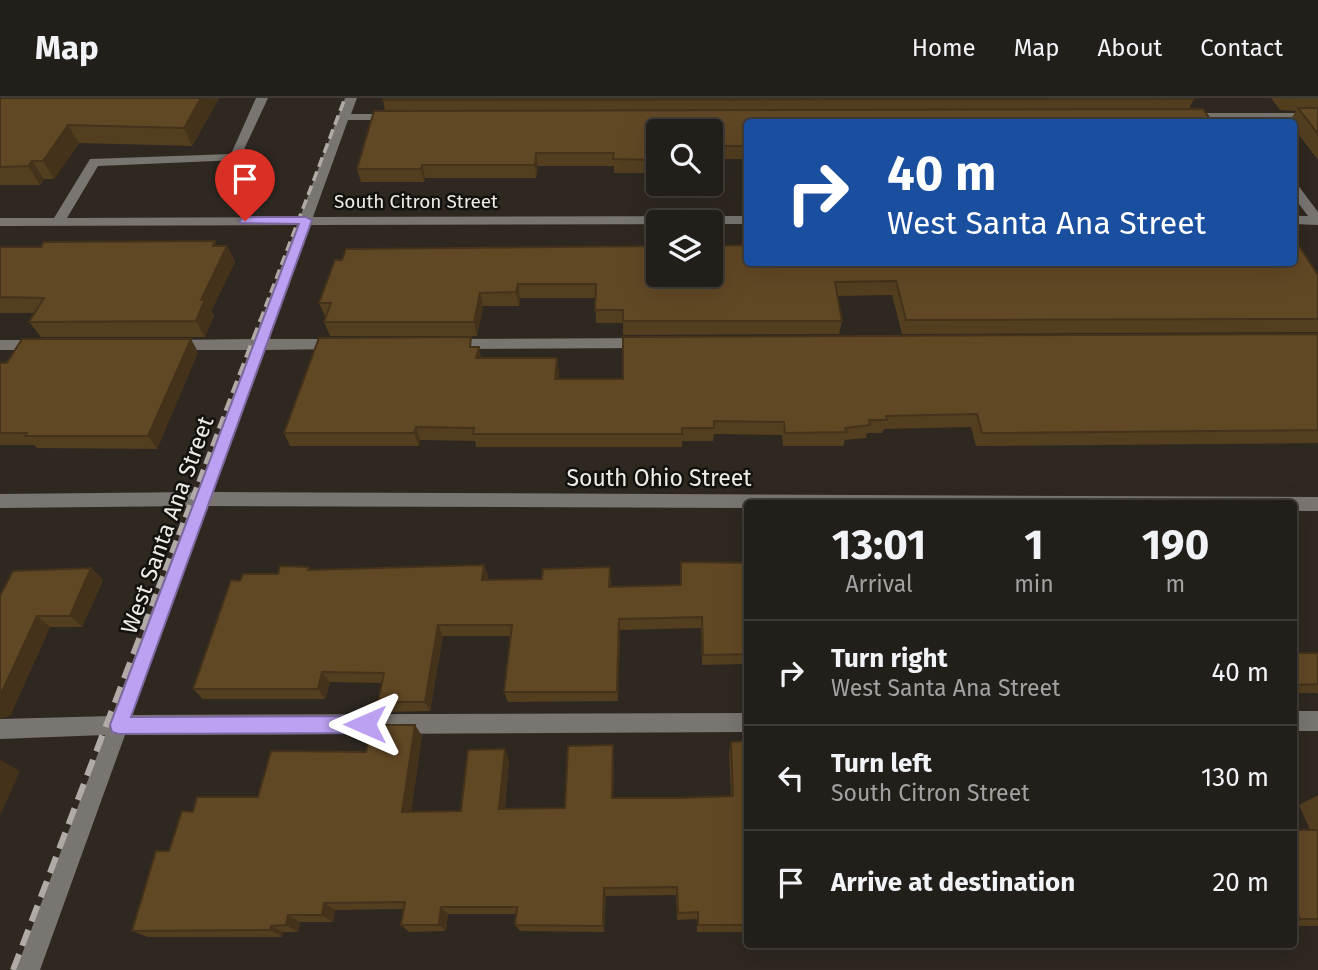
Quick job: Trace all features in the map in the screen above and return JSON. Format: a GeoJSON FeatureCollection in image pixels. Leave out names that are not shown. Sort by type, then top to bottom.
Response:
{"type":"FeatureCollection","features":[{"type":"Feature","properties":{"kind":"street"},"geometry":{"type":"LineString","coordinates":[[58,222],[94,162],[235,157],[262,98]]}},
{"type":"Feature","properties":{"kind":"street","name":"West Santa Ana Street"},"geometry":{"type":"LineString","coordinates":[[28,970],[351,98]]}},
{"type":"Feature","properties":{"kind":"street"},"geometry":{"type":"LineString","coordinates":[[1172,116],[1318,116]]}},
{"type":"Feature","properties":{"kind":"street"},"geometry":{"type":"LineString","coordinates":[[344,117],[399,117]]}},
{"type":"Feature","properties":{"kind":"street"},"geometry":{"type":"LineString","coordinates":[[1297,192],[1318,220]]}},
{"type":"Feature","properties":{"kind":"street","name":"South Citron Street"},"geometry":{"type":"LineString","coordinates":[[0,222],[744,220]]}},
{"type":"Feature","properties":{"kind":"street"},"geometry":{"type":"LineString","coordinates":[[1297,220],[1318,220]]}},
{"type":"Feature","properties":{"kind":"street"},"geometry":{"type":"LineString","coordinates":[[441,344],[664,343]]}},
{"type":"Feature","properties":{"kind":"street"},"geometry":{"type":"LineString","coordinates":[[154,345],[358,344]]}},
{"type":"Feature","properties":{"kind":"street"},"geometry":{"type":"LineString","coordinates":[[0,345],[56,345]]}},
{"type":"Feature","properties":{"kind":"street","name":"South Ohio Street"},"geometry":{"type":"LineString","coordinates":[[0,501],[203,499],[744,501]]}},
{"type":"Feature","properties":{"kind":"street","name":"South Ohio Street"},"geometry":{"type":"LineString","coordinates":[[1297,504],[1318,504]]}},
{"type":"Feature","properties":{"kind":"street"},"geometry":{"type":"LineString","coordinates":[[1297,721],[1318,721]]}},
{"type":"Feature","properties":{"kind":"street"},"geometry":{"type":"LineString","coordinates":[[0,729],[119,725],[744,723]]}},
{"type":"Feature","properties":{"kind":"building"},"geometry":{"type":"Polygon","coordinates":[[[0,98],[201,98],[184,128],[68,125],[43,161],[32,161],[28,166],[0,167],[0,98]]]}},
{"type":"Feature","properties":{"kind":"building"},"geometry":{"type":"Polygon","coordinates":[[[1193,98],[1194,99],[383,100],[1193,98]]]}},
{"type":"Feature","properties":{"kind":"building"},"geometry":{"type":"Polygon","coordinates":[[[1298,108],[1318,108],[1318,134],[1298,108]]]}},
{"type":"Feature","properties":{"kind":"building"},"geometry":{"type":"Polygon","coordinates":[[[1203,109],[1210,119],[744,119],[744,146],[723,146],[723,119],[646,119],[646,160],[613,159],[614,153],[536,153],[535,165],[422,165],[421,169],[357,169],[374,111],[1203,109]]]}},
{"type":"Feature","properties":{"kind":"building"},"geometry":{"type":"Polygon","coordinates":[[[215,241],[213,246],[227,246],[201,300],[205,299],[196,321],[29,322],[44,298],[0,297],[0,247],[41,247],[44,242],[215,241]]]}},
{"type":"Feature","properties":{"kind":"building"},"geometry":{"type":"Polygon","coordinates":[[[744,245],[744,266],[1297,266],[1299,246],[1318,275],[1318,319],[906,320],[896,281],[835,282],[842,321],[623,321],[623,310],[595,310],[596,284],[518,284],[516,292],[480,293],[474,322],[324,322],[331,303],[319,303],[335,260],[342,260],[346,249],[646,246],[646,287],[723,287],[723,246],[744,245]]]}},
{"type":"Feature","properties":{"kind":"building"},"geometry":{"type":"Polygon","coordinates":[[[1318,334],[1318,430],[982,433],[977,414],[886,416],[887,420],[869,420],[870,425],[845,428],[847,432],[785,433],[784,422],[714,421],[714,428],[682,428],[682,434],[473,434],[474,428],[416,427],[414,433],[284,433],[319,338],[471,337],[470,347],[479,347],[476,358],[557,358],[555,379],[623,379],[623,337],[1318,334]]]}},
{"type":"Feature","properties":{"kind":"building"},"geometry":{"type":"Polygon","coordinates":[[[22,339],[191,339],[148,436],[25,436],[27,433],[0,433],[0,363],[7,363],[22,339]]]}},
{"type":"Feature","properties":{"kind":"building"},"geometry":{"type":"Polygon","coordinates":[[[681,562],[744,563],[744,654],[703,655],[702,617],[619,619],[617,692],[504,692],[512,625],[438,625],[425,702],[378,702],[384,673],[322,672],[318,689],[193,689],[231,580],[240,581],[243,574],[278,574],[280,566],[309,567],[308,570],[484,565],[482,580],[542,579],[543,569],[610,567],[609,587],[681,585],[681,562]]]}},
{"type":"Feature","properties":{"kind":"building"},"geometry":{"type":"Polygon","coordinates":[[[91,568],[70,616],[37,616],[0,696],[0,596],[13,571],[91,568]]]}},
{"type":"Feature","properties":{"kind":"building"},"geometry":{"type":"Polygon","coordinates":[[[1297,653],[1318,653],[1318,684],[1297,685],[1297,653]]]}},
{"type":"Feature","properties":{"kind":"building"},"geometry":{"type":"Polygon","coordinates":[[[372,725],[415,725],[402,812],[461,811],[468,750],[505,749],[499,809],[565,808],[568,746],[613,745],[612,798],[680,798],[733,796],[731,742],[744,741],[744,925],[698,925],[698,912],[678,913],[677,887],[604,888],[603,926],[515,925],[517,907],[441,907],[439,925],[401,925],[405,902],[324,903],[322,915],[288,915],[286,925],[271,926],[270,930],[132,931],[156,851],[169,851],[182,811],[193,812],[197,797],[258,797],[271,751],[366,752],[372,725]]]}},
{"type":"Feature","properties":{"kind":"building"},"geometry":{"type":"Polygon","coordinates":[[[1297,830],[1318,830],[1318,919],[1300,919],[1297,911],[1297,830]]]}},
{"type":"Feature","properties":{"kind":"railway"},"geometry":{"type":"LineString","coordinates":[[260,321],[345,98]]}},
{"type":"Feature","properties":{"kind":"railway"},"geometry":{"type":"LineString","coordinates":[[151,606],[261,320]]}},
{"type":"Feature","properties":{"kind":"railway"},"geometry":{"type":"LineString","coordinates":[[13,970],[152,605]]}},
{"type":"Feature","properties":{"kind":"route"},"geometry":{"type":"LineString","coordinates":[[245,221],[306,220],[119,725],[365,724]]}}]}
